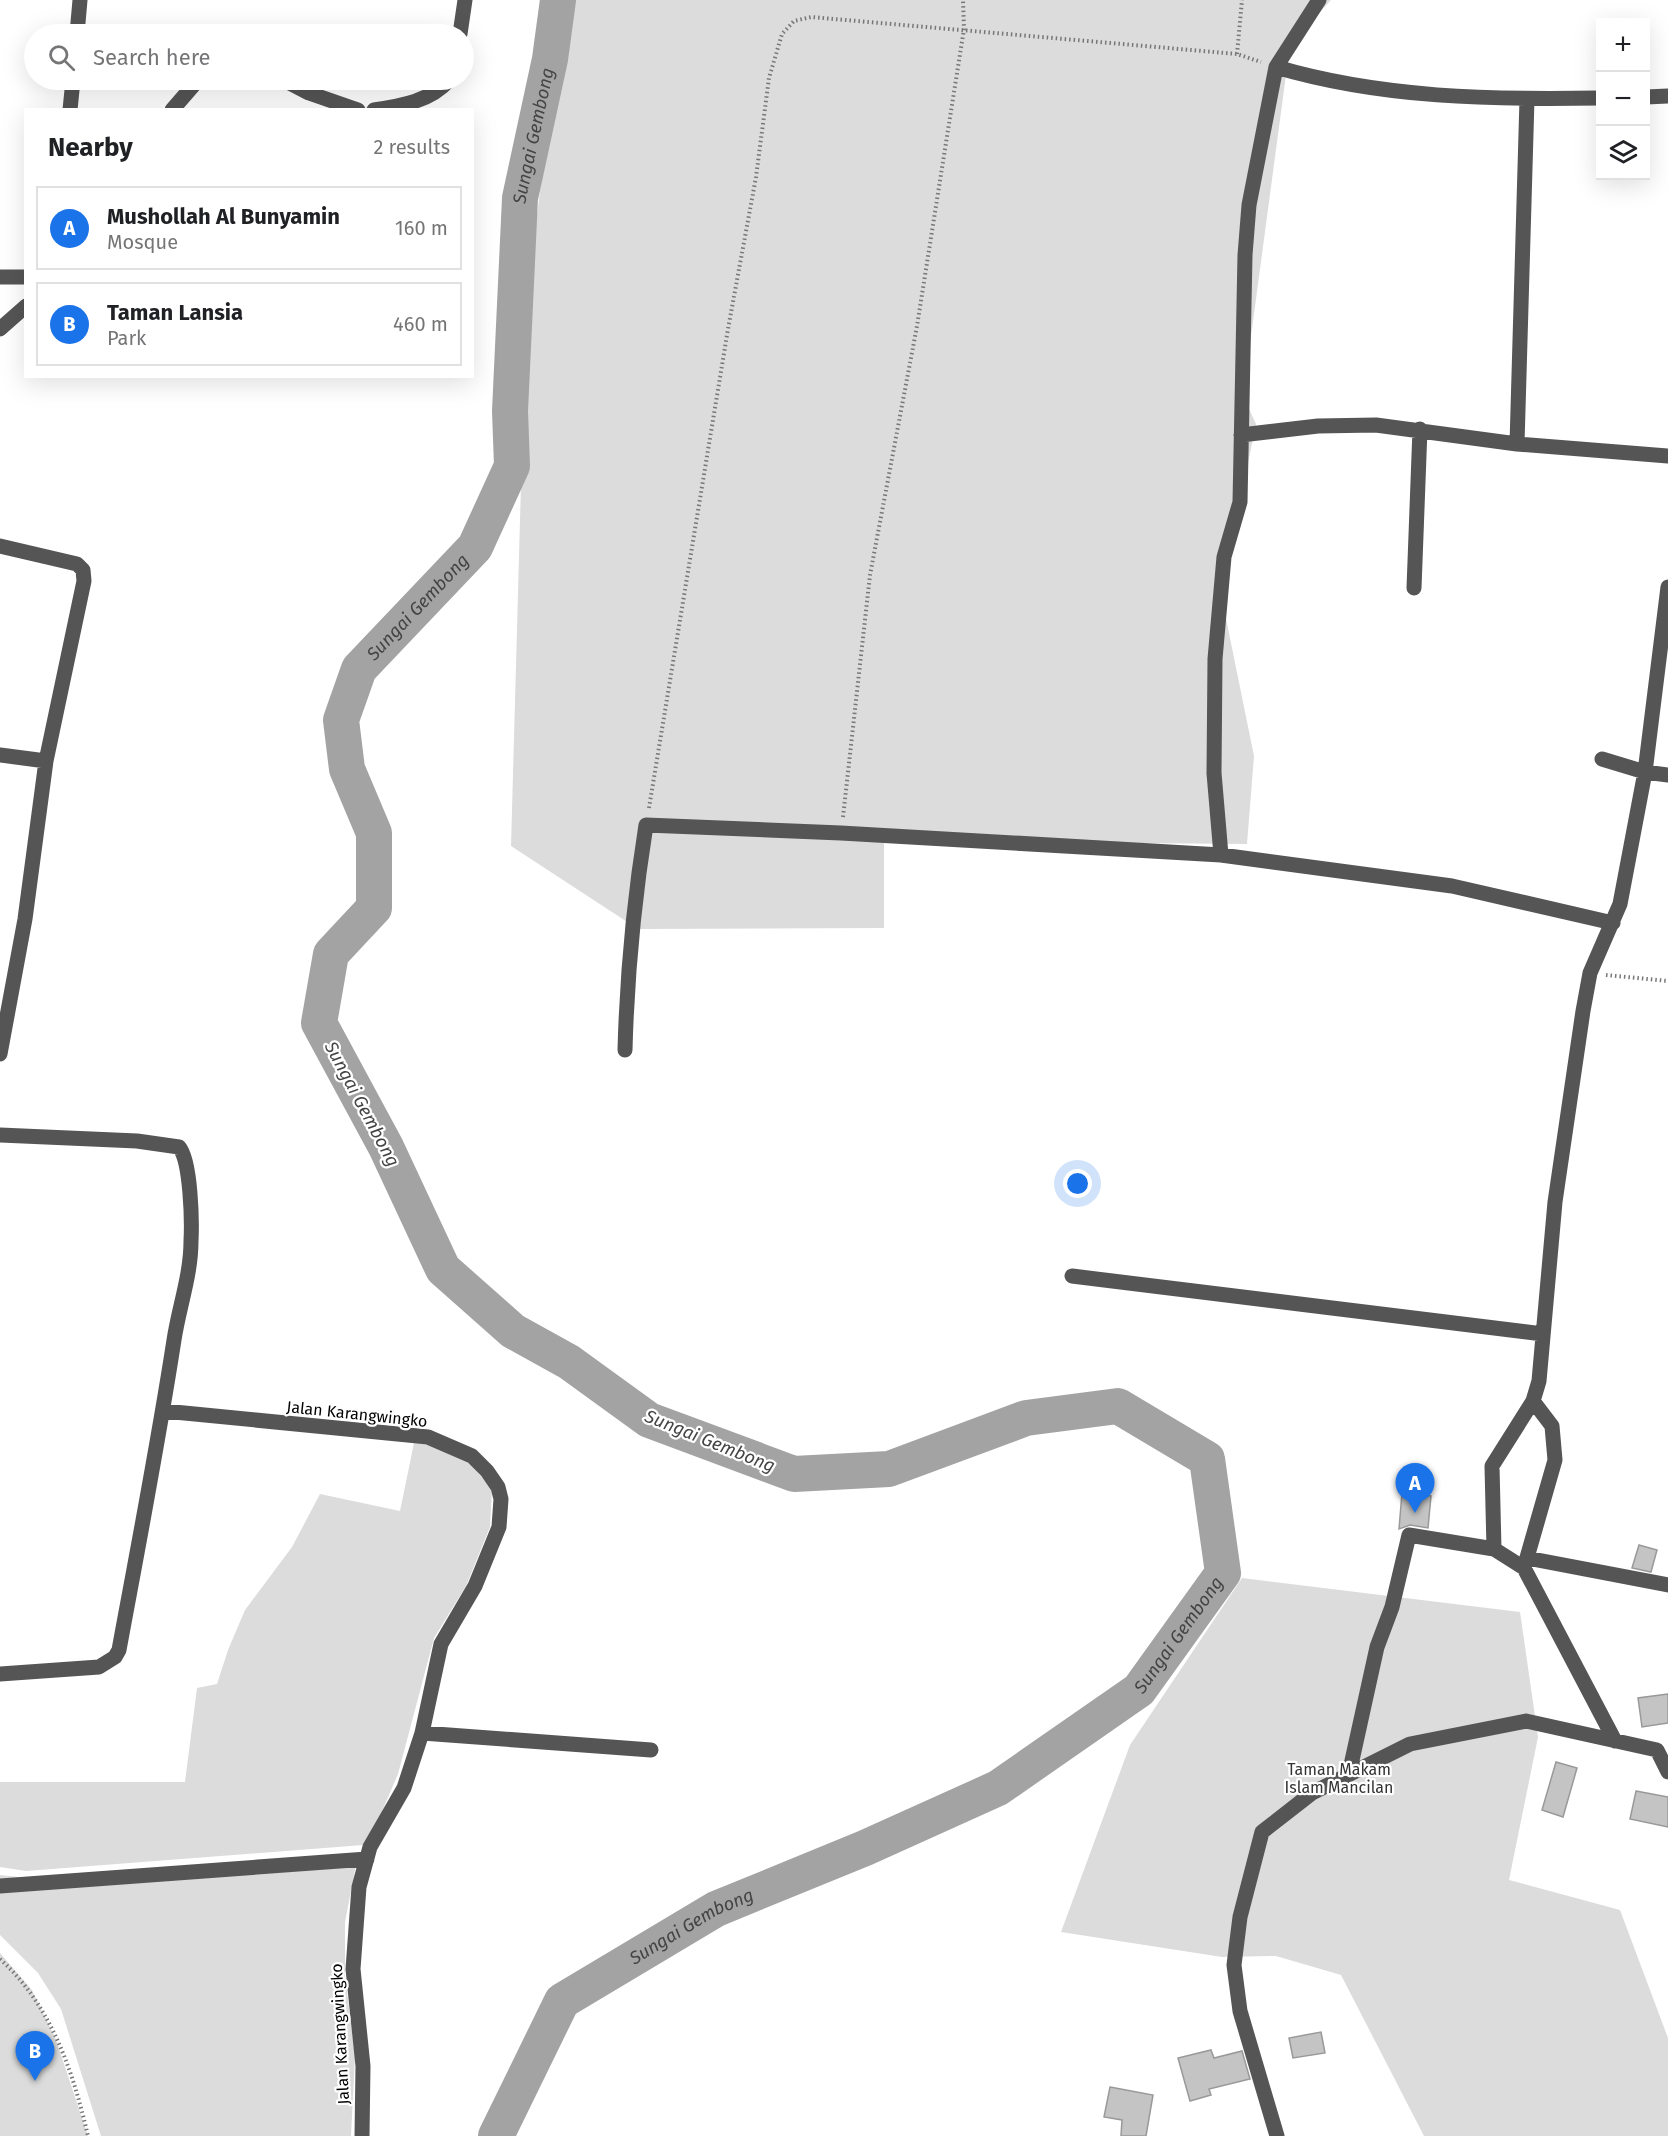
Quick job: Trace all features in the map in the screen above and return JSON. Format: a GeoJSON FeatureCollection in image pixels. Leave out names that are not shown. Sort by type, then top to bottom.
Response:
{"type":"FeatureCollection","features":[{"type":"Feature","properties":{"kind":"street"},"geometry":{"type":"LineString","coordinates":[[78,24],[80,0]]}},
{"type":"Feature","properties":{"kind":"street"},"geometry":{"type":"LineString","coordinates":[[461,24],[465,0]]}},
{"type":"Feature","properties":{"kind":"street"},"geometry":{"type":"LineString","coordinates":[[1221,855],[1214,773],[1215,659],[1224,557],[1240,501],[1245,255],[1249,206],[1257,154],[1276,67],[1319,0]]}},
{"type":"Feature","properties":{"kind":"street"},"geometry":{"type":"LineString","coordinates":[[1276,67],[1326,82],[1375,90],[1527,99],[1596,98]]}},
{"type":"Feature","properties":{"kind":"street"},"geometry":{"type":"LineString","coordinates":[[70,108],[72,90]]}},
{"type":"Feature","properties":{"kind":"street"},"geometry":{"type":"LineString","coordinates":[[174,108],[189,90]]}},
{"type":"Feature","properties":{"kind":"street"},"geometry":{"type":"LineString","coordinates":[[303,90],[352,108]]}},
{"type":"Feature","properties":{"kind":"street"},"geometry":{"type":"LineString","coordinates":[[388,108],[434,94],[438,90]]}},
{"type":"Feature","properties":{"kind":"street"},"geometry":{"type":"LineString","coordinates":[[1650,97],[1668,96]]}},
{"type":"Feature","properties":{"kind":"street"},"geometry":{"type":"LineString","coordinates":[[1517,444],[1527,99]]}},
{"type":"Feature","properties":{"kind":"street"},"geometry":{"type":"LineString","coordinates":[[0,277],[24,277]]}},
{"type":"Feature","properties":{"kind":"street"},"geometry":{"type":"LineString","coordinates":[[0,329],[24,308]]}},
{"type":"Feature","properties":{"kind":"street"},"geometry":{"type":"LineString","coordinates":[[1241,435],[1318,426],[1376,425],[1420,429],[1517,444],[1668,456]]}},
{"type":"Feature","properties":{"kind":"street"},"geometry":{"type":"LineString","coordinates":[[1414,588],[1420,429]]}},
{"type":"Feature","properties":{"kind":"street"},"geometry":{"type":"LineString","coordinates":[[0,546],[77,564],[83,570],[84,581],[46,761],[25,919],[0,1054]]}},
{"type":"Feature","properties":{"kind":"street"},"geometry":{"type":"LineString","coordinates":[[1494,1549],[1492,1466],[1533,1401],[1539,1381],[1555,1202],[1590,973],[1620,904],[1645,772],[1668,587]]}},
{"type":"Feature","properties":{"kind":"street"},"geometry":{"type":"LineString","coordinates":[[0,755],[46,761]]}},
{"type":"Feature","properties":{"kind":"street"},"geometry":{"type":"LineString","coordinates":[[1602,759],[1645,772],[1668,776]]}},
{"type":"Feature","properties":{"kind":"street"},"geometry":{"type":"LineString","coordinates":[[625,1050],[627,974],[637,878],[646,825],[841,833],[1221,855],[1452,886],[1613,923]]}},
{"type":"Feature","properties":{"kind":"street"},"geometry":{"type":"LineString","coordinates":[[0,1135],[137,1141],[173,1145],[183,1151],[186,1160],[192,1242],[164,1411],[119,1650],[114,1657],[99,1666],[0,1674]]}},
{"type":"Feature","properties":{"kind":"street"},"geometry":{"type":"LineString","coordinates":[[1072,1276],[1543,1334]]}},
{"type":"Feature","properties":{"kind":"street"},"geometry":{"type":"LineString","coordinates":[[1533,1401],[1552,1426],[1555,1460],[1526,1563],[1616,1741]]}},
{"type":"Feature","properties":{"kind":"street","name":"Jalan Karangwingko"},"geometry":{"type":"LineString","coordinates":[[164,1411],[428,1437],[472,1456],[487,1470],[498,1487],[501,1499],[500,1527],[475,1586],[441,1644],[422,1733],[404,1788],[370,1846],[359,1887],[353,1969],[363,2066],[362,2136]]}},
{"type":"Feature","properties":{"kind":"street"},"geometry":{"type":"LineString","coordinates":[[1349,1774],[1377,1647],[1392,1607],[1409,1535],[1494,1549],[1526,1563],[1668,1585]]}},
{"type":"Feature","properties":{"kind":"street"},"geometry":{"type":"LineString","coordinates":[[1277,2136],[1240,2011],[1234,1965],[1240,1917],[1262,1832],[1312,1793],[1410,1743],[1526,1721],[1657,1750],[1668,1772]]}},
{"type":"Feature","properties":{"kind":"street"},"geometry":{"type":"LineString","coordinates":[[422,1733],[651,1750]]}},
{"type":"Feature","properties":{"kind":"street"},"geometry":{"type":"LineString","coordinates":[[0,1886],[367,1859]]}},
{"type":"Feature","properties":{"kind":"path"},"geometry":{"type":"LineString","coordinates":[[841,833],[870,575],[917,326],[941,162],[964,29],[963,0]]}},
{"type":"Feature","properties":{"kind":"path"},"geometry":{"type":"LineString","coordinates":[[1237,54],[1242,0]]}},
{"type":"Feature","properties":{"kind":"path"},"geometry":{"type":"LineString","coordinates":[[646,825],[774,55],[782,34],[794,21],[811,17],[1237,54],[1276,67]]}},
{"type":"Feature","properties":{"kind":"path"},"geometry":{"type":"LineString","coordinates":[[1590,973],[1668,981]]}},
{"type":"Feature","properties":{"kind":"path"},"geometry":{"type":"LineString","coordinates":[[0,1959],[23,1981],[47,2017],[72,2081],[88,2136]]}},
{"type":"Feature","properties":{"kind":"green space"},"geometry":{"type":"Polygon","coordinates":[[[564,0],[1331,0],[1290,45],[1243,396],[1256,424],[1221,594],[1254,756],[1247,844],[884,841],[884,928],[638,929],[511,846],[526,303],[564,0]]]}},
{"type":"Feature","properties":{"kind":"green space"},"geometry":{"type":"Polygon","coordinates":[[[415,1438],[465,1457],[492,1489],[490,1527],[466,1586],[434,1638],[398,1774],[380,1816],[363,1845],[26,1871],[0,1867],[0,1782],[185,1782],[197,1688],[217,1684],[245,1610],[292,1547],[320,1494],[400,1511],[415,1438]]]}},
{"type":"Feature","properties":{"kind":"green space","name":"Taman Makam Islam Mancilan"},"geometry":{"type":"Polygon","coordinates":[[[1242,1578],[1520,1612],[1538,1737],[1509,1880],[1620,1910],[1668,2038],[1668,2136],[1424,2136],[1341,1975],[1276,1956],[1222,1957],[1061,1932],[1130,1745],[1242,1578]]]}},
{"type":"Feature","properties":{"kind":"green space"},"geometry":{"type":"Polygon","coordinates":[[[358,1854],[345,1922],[345,1975],[355,2057],[351,2136],[101,2136],[61,2009],[38,1973],[0,1935],[0,1875],[27,1878],[358,1854]]]}},
{"type":"Feature","properties":{"kind":"green space"},"geometry":{"type":"Polygon","coordinates":[[[0,1953],[32,1990],[56,2040],[88,2136],[0,2136],[0,1953]]]}},
{"type":"Feature","properties":{"kind":"building"},"geometry":{"type":"Polygon","coordinates":[[[1402,1493],[1431,1496],[1428,1528],[1410,1525],[1399,1529],[1402,1493]]]}},
{"type":"Feature","properties":{"kind":"building"},"geometry":{"type":"Polygon","coordinates":[[[1639,1545],[1657,1550],[1651,1572],[1632,1568],[1639,1545]]]}},
{"type":"Feature","properties":{"kind":"building"},"geometry":{"type":"Polygon","coordinates":[[[1668,1694],[1668,1723],[1642,1727],[1638,1698],[1668,1694]]]}},
{"type":"Feature","properties":{"kind":"building"},"geometry":{"type":"Polygon","coordinates":[[[1556,1762],[1577,1768],[1563,1817],[1542,1810],[1556,1762]]]}},
{"type":"Feature","properties":{"kind":"building"},"geometry":{"type":"Polygon","coordinates":[[[1636,1791],[1668,1797],[1668,1827],[1630,1819],[1636,1791]]]}},
{"type":"Feature","properties":{"kind":"building"},"geometry":{"type":"Polygon","coordinates":[[[1321,2032],[1325,2053],[1293,2058],[1289,2038],[1321,2032]]]}},
{"type":"Feature","properties":{"kind":"building"},"geometry":{"type":"Polygon","coordinates":[[[1211,2050],[1214,2058],[1242,2051],[1250,2079],[1209,2089],[1211,2095],[1190,2101],[1178,2058],[1211,2050]]]}},
{"type":"Feature","properties":{"kind":"building"},"geometry":{"type":"Polygon","coordinates":[[[1110,2087],[1153,2095],[1146,2136],[1121,2136],[1122,2120],[1104,2117],[1110,2087]]]}},
{"type":"Feature","properties":{"kind":"waterway","name":"Sungai Gembong"},"geometry":{"type":"LineString","coordinates":[[496,2136],[562,2001],[716,1909],[865,1848],[998,1788],[1139,1690],[1223,1573],[1207,1459],[1118,1406],[1026,1418],[889,1469],[794,1474],[649,1420],[569,1362],[513,1331],[443,1269],[386,1147],[319,1023],[331,954],[374,908],[374,833],[347,769],[341,720],[359,669],[475,547],[512,466],[510,411],[520,198],[550,59],[558,0]]}},
{"type":"Feature","properties":{"kind":"place","name":"Mushollah Al Bunyamin"},"geometry":{"type":"Point","coordinates":[1415,1513]}},
{"type":"Feature","properties":{"kind":"place","name":"Taman Lansia"},"geometry":{"type":"Point","coordinates":[35,2081]}}]}
